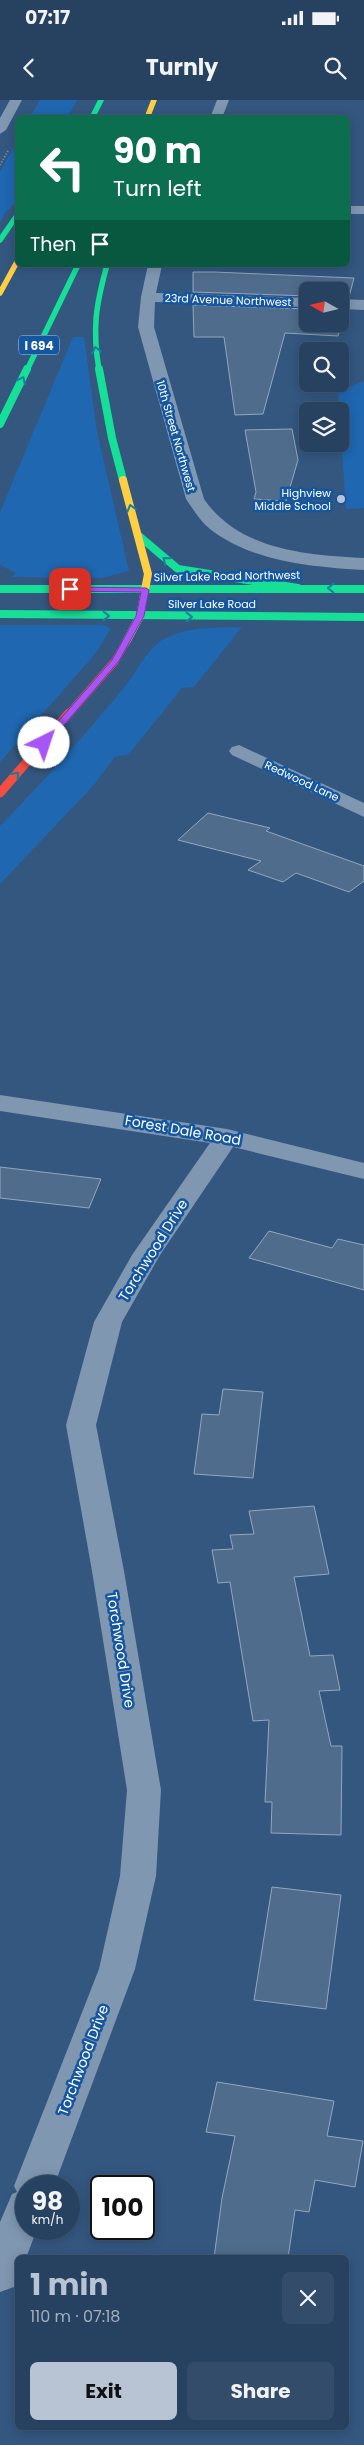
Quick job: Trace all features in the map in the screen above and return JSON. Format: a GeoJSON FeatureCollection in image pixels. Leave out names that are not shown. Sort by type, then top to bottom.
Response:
{"type":"FeatureCollection","features":[{"type":"Feature","properties":{"kind":"main road"},"geometry":{"type":"LineString","coordinates":[[94,115],[102,100]]}},
{"type":"Feature","properties":{"kind":"main road"},"geometry":{"type":"LineString","coordinates":[[148,115],[154,100]]}},
{"type":"Feature","properties":{"kind":"main road"},"geometry":{"type":"LineString","coordinates":[[0,240],[15,218]]}},
{"type":"Feature","properties":{"kind":"main road"},"geometry":{"type":"LineString","coordinates":[[0,293],[15,266]]}},
{"type":"Feature","properties":{"kind":"main road","name":"I 694"},"geometry":{"type":"LineString","coordinates":[[0,424],[77,267]]}},
{"type":"Feature","properties":{"kind":"main road"},"geometry":{"type":"LineString","coordinates":[[0,793],[115,661],[140,616],[146,590],[148,574],[112,438],[94,341],[96,305],[106,267]]}},
{"type":"Feature","properties":{"kind":"main road"},"geometry":{"type":"LineString","coordinates":[[139,536],[178,569],[224,578],[298,588]]}},
{"type":"Feature","properties":{"kind":"main road","name":"Silver Lake Road Northwest"},"geometry":{"type":"LineString","coordinates":[[0,589],[364,589]]}},
{"type":"Feature","properties":{"kind":"main road","name":"Silver Lake Road"},"geometry":{"type":"LineString","coordinates":[[0,614],[364,617]]}},
{"type":"Feature","properties":{"kind":"street"},"geometry":{"type":"LineString","coordinates":[[0,130],[16,100]]}},
{"type":"Feature","properties":{"kind":"street"},"geometry":{"type":"LineString","coordinates":[[217,115],[223,100]]}},
{"type":"Feature","properties":{"kind":"street"},"geometry":{"type":"LineString","coordinates":[[350,210],[364,210]]}},
{"type":"Feature","properties":{"kind":"street","name":"10th Street Northwest"},"geometry":{"type":"LineString","coordinates":[[155,267],[148,297],[146,327],[195,500],[206,516],[231,535],[255,546],[311,559],[364,564]]}},
{"type":"Feature","properties":{"kind":"street","name":"23rd Avenue Northwest"},"geometry":{"type":"LineString","coordinates":[[148,297],[299,303]]}},
{"type":"Feature","properties":{"kind":"street"},"geometry":{"type":"LineString","coordinates":[[349,304],[364,305]]}},
{"type":"Feature","properties":{"kind":"street","name":"Redwood Lane"},"geometry":{"type":"LineString","coordinates":[[239,751],[364,810]]}},
{"type":"Feature","properties":{"kind":"street","name":"Forest Dale Road"},"geometry":{"type":"LineString","coordinates":[[0,1103],[102,1116],[227,1137],[304,1154],[364,1171]]}},
{"type":"Feature","properties":{"kind":"street","name":"Torchwood Drive"},"geometry":{"type":"LineString","coordinates":[[38,2175],[117,1969],[138,1876],[144,1790],[108,1570],[81,1425],[108,1322],[146,1255],[227,1137]]}},
{"type":"Feature","properties":{"kind":"street"},"geometry":{"type":"LineString","coordinates":[[0,2274],[15,2235]]}},
{"type":"Feature","properties":{"kind":"shaded area"},"geometry":{"type":"Polygon","coordinates":[[[40,100],[77,100],[69,115],[31,115],[40,100]]]}},
{"type":"Feature","properties":{"kind":"shaded area"},"geometry":{"type":"Polygon","coordinates":[[[15,145],[15,203],[3,215],[0,222],[0,172],[15,145]]]}},
{"type":"Feature","properties":{"kind":"shaded area"},"geometry":{"type":"Polygon","coordinates":[[[73,337],[84,337],[97,432],[129,571],[101,578],[12,577],[16,573],[0,565],[0,512],[73,337]]]}},
{"type":"Feature","properties":{"kind":"shaded area"},"geometry":{"type":"Polygon","coordinates":[[[364,381],[364,508],[346,509],[342,452],[349,452],[349,402],[339,402],[338,392],[349,392],[349,387],[364,381]]]}},
{"type":"Feature","properties":{"kind":"shaded area"},"geometry":{"type":"Polygon","coordinates":[[[0,625],[103,625],[111,628],[96,653],[0,762],[0,625]]]}},
{"type":"Feature","properties":{"kind":"shaded area"},"geometry":{"type":"Polygon","coordinates":[[[242,627],[194,687],[182,688],[129,754],[115,757],[92,787],[0,884],[0,826],[48,776],[93,724],[128,683],[152,649],[164,639],[182,632],[202,628],[242,627]]]}},
{"type":"Feature","properties":{"kind":"building"},"geometry":{"type":"Polygon","coordinates":[[[193,272],[354,278],[349,297],[349,282],[299,282],[299,296],[193,292],[193,272]]]}},
{"type":"Feature","properties":{"kind":"building"},"geometry":{"type":"Polygon","coordinates":[[[193,305],[299,309],[299,332],[339,332],[338,336],[285,333],[263,414],[235,415],[224,337],[194,337],[193,305]]]}},
{"type":"Feature","properties":{"kind":"building"},"geometry":{"type":"Polygon","coordinates":[[[292,429],[298,460],[286,501],[254,499],[256,492],[245,430],[292,429]]]}},
{"type":"Feature","properties":{"kind":"building"},"geometry":{"type":"Polygon","coordinates":[[[208,813],[270,828],[266,831],[364,866],[364,881],[349,892],[296,873],[283,882],[248,870],[261,861],[178,840],[208,813]]]}},
{"type":"Feature","properties":{"kind":"building"},"geometry":{"type":"Polygon","coordinates":[[[0,1167],[101,1179],[89,1208],[0,1198],[0,1167]]]}},
{"type":"Feature","properties":{"kind":"building"},"geometry":{"type":"Polygon","coordinates":[[[269,1231],[332,1248],[338,1239],[364,1245],[364,1290],[249,1258],[269,1231]]]}},
{"type":"Feature","properties":{"kind":"building"},"geometry":{"type":"Polygon","coordinates":[[[223,1389],[263,1392],[253,1478],[194,1474],[202,1414],[219,1415],[223,1389]]]}},
{"type":"Feature","properties":{"kind":"building"},"geometry":{"type":"Polygon","coordinates":[[[314,1506],[329,1574],[294,1577],[310,1656],[333,1655],[340,1690],[319,1691],[331,1746],[342,1746],[341,1835],[271,1833],[272,1802],[265,1802],[269,1720],[253,1721],[230,1582],[218,1583],[212,1550],[233,1549],[230,1535],[254,1534],[249,1511],[314,1506]]]}},
{"type":"Feature","properties":{"kind":"building"},"geometry":{"type":"Polygon","coordinates":[[[272,1887],[341,1895],[326,2009],[254,2000],[272,1887]]]}},
{"type":"Feature","properties":{"kind":"building"},"geometry":{"type":"Polygon","coordinates":[[[217,2082],[334,2101],[327,2136],[363,2141],[355,2187],[315,2180],[309,2212],[295,2210],[288,2255],[214,2255],[222,2198],[235,2136],[206,2132],[217,2082]]]}},
{"type":"Feature","properties":{"kind":"traffic: fast"},"geometry":{"type":"LineString","coordinates":[[94,115],[101,100]]}},
{"type":"Feature","properties":{"kind":"traffic: fast"},"geometry":{"type":"LineString","coordinates":[[0,240],[15,218]]}},
{"type":"Feature","properties":{"kind":"traffic: fast"},"geometry":{"type":"LineString","coordinates":[[0,424],[77,267]]}},
{"type":"Feature","properties":{"kind":"traffic: fast"},"geometry":{"type":"LineString","coordinates":[[106,267],[96,305],[94,341],[112,438],[123,480]]}},
{"type":"Feature","properties":{"kind":"traffic: fast"},"geometry":{"type":"LineString","coordinates":[[139,536],[178,569],[298,588]]}},
{"type":"Feature","properties":{"kind":"traffic: fast"},"geometry":{"type":"LineString","coordinates":[[0,589],[364,589]]}},
{"type":"Feature","properties":{"kind":"traffic: fast"},"geometry":{"type":"LineString","coordinates":[[0,614],[364,617]]}},
{"type":"Feature","properties":{"kind":"traffic: slow"},"geometry":{"type":"LineString","coordinates":[[148,115],[154,100]]}},
{"type":"Feature","properties":{"kind":"traffic: slow"},"geometry":{"type":"LineString","coordinates":[[0,293],[15,266]]}},
{"type":"Feature","properties":{"kind":"traffic: slow"},"geometry":{"type":"LineString","coordinates":[[123,480],[148,574],[140,616],[126,642]]}},
{"type":"Feature","properties":{"kind":"traffic: jam"},"geometry":{"type":"LineString","coordinates":[[0,793],[115,661],[126,642]]}},
{"type":"Feature","properties":{"kind":"place","name":"Highview Middle School"},"geometry":{"type":"Point","coordinates":[341,499]}},
{"type":"Feature","properties":{"kind":"route"},"geometry":{"type":"LineString","coordinates":[[44,743],[123,650],[140,616],[146,590],[70,589]]}}]}
